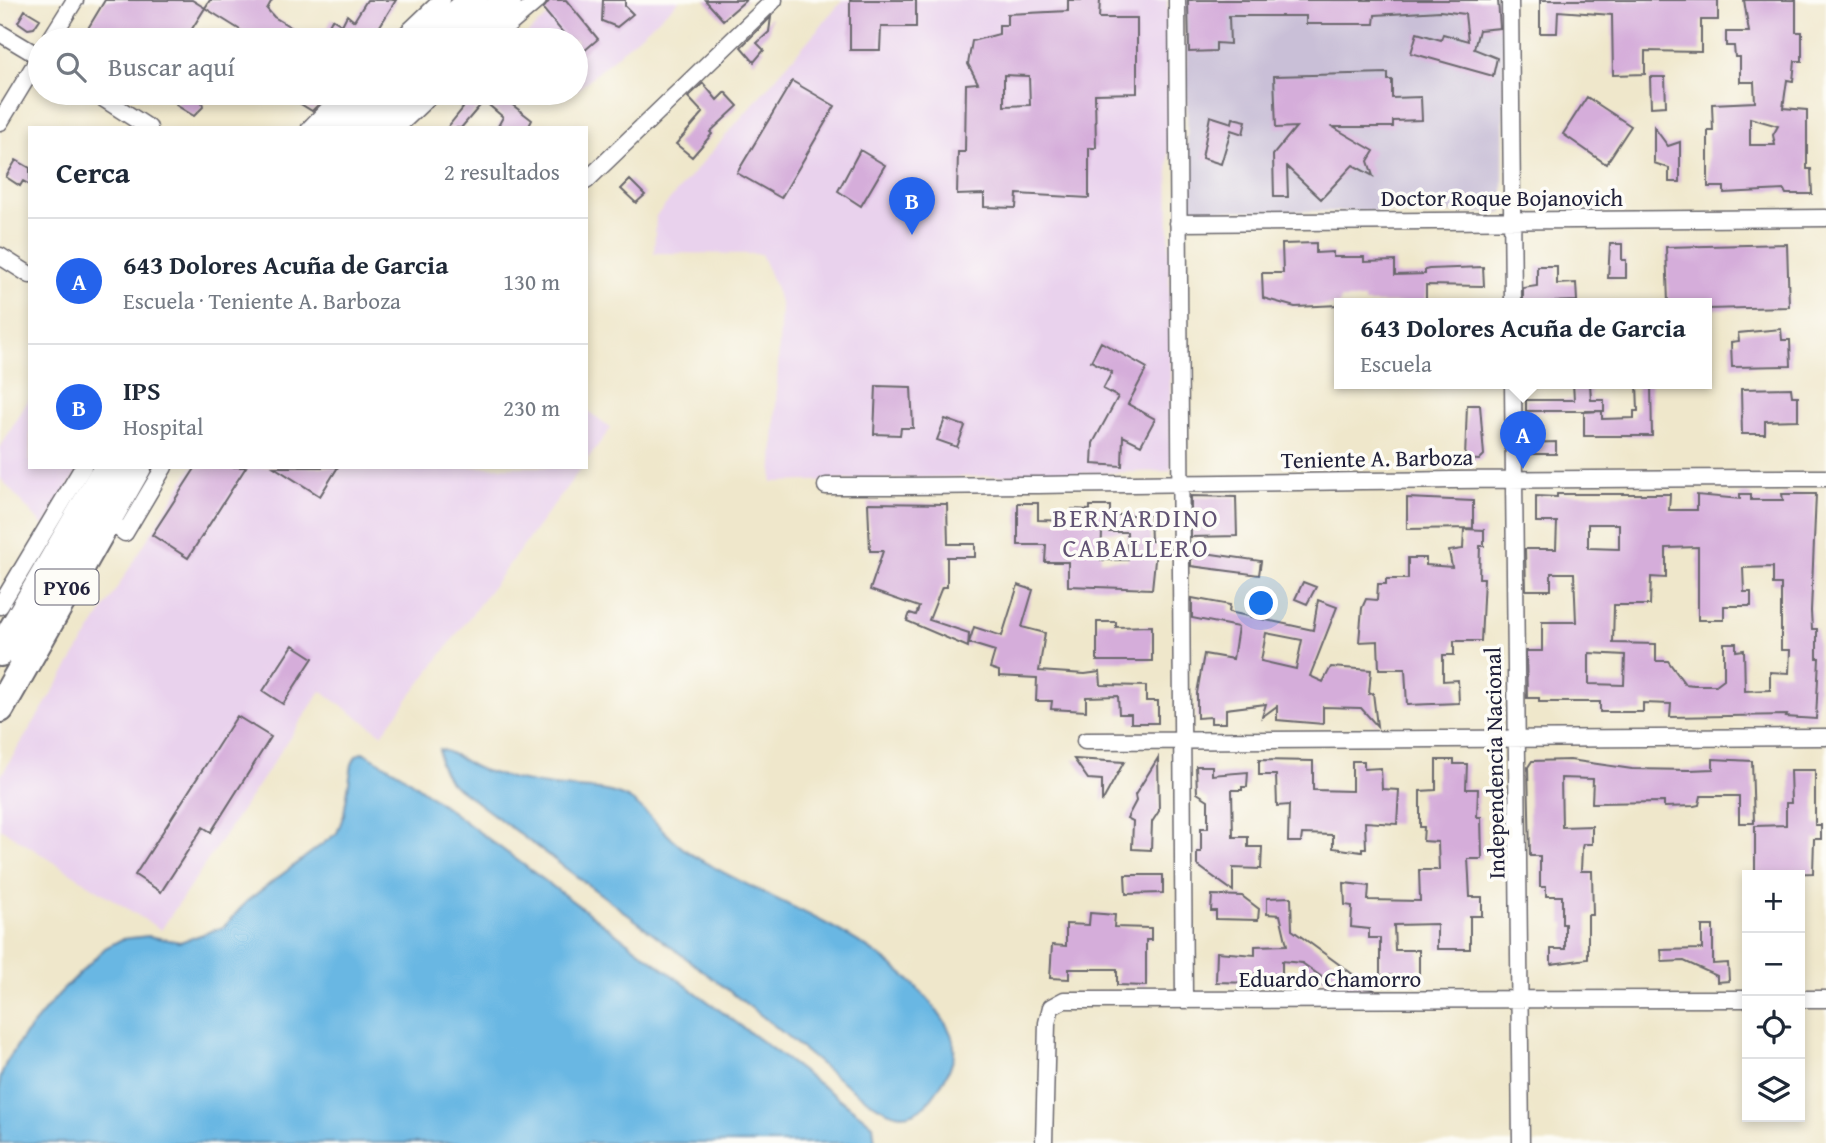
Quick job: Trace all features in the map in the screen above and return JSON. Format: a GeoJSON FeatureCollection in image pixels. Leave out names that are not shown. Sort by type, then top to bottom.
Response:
{"type":"FeatureCollection","features":[{"type":"Feature","properties":{"kind":"highway"},"geometry":{"type":"LineString","coordinates":[[461,19],[507,0]]}},
{"type":"Feature","properties":{"kind":"highway"},"geometry":{"type":"LineString","coordinates":[[337,126],[359,105]]}},
{"type":"Feature","properties":{"kind":"highway"},"geometry":{"type":"LineString","coordinates":[[371,126],[394,105]]}},
{"type":"Feature","properties":{"kind":"highway","name":"PY06"},"geometry":{"type":"LineString","coordinates":[[0,652],[107,469]]}},
{"type":"Feature","properties":{"kind":"highway","name":"PY06"},"geometry":{"type":"LineString","coordinates":[[0,708],[135,469]]}},
{"type":"Feature","properties":{"kind":"street"},"geometry":{"type":"LineString","coordinates":[[58,28],[75,0]]}},
{"type":"Feature","properties":{"kind":"street"},"geometry":{"type":"LineString","coordinates":[[435,28],[538,0]]}},
{"type":"Feature","properties":{"kind":"street"},"geometry":{"type":"LineString","coordinates":[[588,179],[774,0]]}},
{"type":"Feature","properties":{"kind":"street"},"geometry":{"type":"LineString","coordinates":[[1177,0],[1184,1000]]}},
{"type":"Feature","properties":{"kind":"street"},"geometry":{"type":"LineString","coordinates":[[1510,0],[1513,298]]}},
{"type":"Feature","properties":{"kind":"street"},"geometry":{"type":"LineString","coordinates":[[0,33],[28,50]]}},
{"type":"Feature","properties":{"kind":"street"},"geometry":{"type":"LineString","coordinates":[[0,122],[28,76]]}},
{"type":"Feature","properties":{"kind":"street"},"geometry":{"type":"LineString","coordinates":[[114,105],[146,126]]}},
{"type":"Feature","properties":{"kind":"street"},"geometry":{"type":"LineString","coordinates":[[312,126],[332,105]]}},
{"type":"Feature","properties":{"kind":"street"},"geometry":{"type":"LineString","coordinates":[[398,126],[420,105]]}},
{"type":"Feature","properties":{"kind":"street","name":"Doctor Roque Bojanovich"},"geometry":{"type":"LineString","coordinates":[[1178,223],[1512,218],[1826,218]]}},
{"type":"Feature","properties":{"kind":"street"},"geometry":{"type":"LineString","coordinates":[[0,257],[28,274]]}},
{"type":"Feature","properties":{"kind":"street","name":"Independencia Nacional"},"geometry":{"type":"LineString","coordinates":[[1513,389],[1521,1143]]}},
{"type":"Feature","properties":{"kind":"street"},"geometry":{"type":"LineString","coordinates":[[0,606],[82,469]]}},
{"type":"Feature","properties":{"kind":"street"},"geometry":{"type":"LineString","coordinates":[[105,519],[125,533],[163,469]]}},
{"type":"Feature","properties":{"kind":"street","name":"Teniente A. Barboza"},"geometry":{"type":"LineString","coordinates":[[826,486],[1180,486],[1514,477],[1826,478]]}},
{"type":"Feature","properties":{"kind":"street"},"geometry":{"type":"LineString","coordinates":[[1085,741],[1826,737]]}},
{"type":"Feature","properties":{"kind":"street","name":"Eduardo Chamorro"},"geometry":{"type":"LineString","coordinates":[[1044,1143],[1047,1023],[1051,1007],[1065,1000],[1742,999]]}},
{"type":"Feature","properties":{"kind":"street"},"geometry":{"type":"LineString","coordinates":[[1805,999],[1826,999]]}},
{"type":"Feature","properties":{"kind":"shaded area"},"geometry":{"type":"Polygon","coordinates":[[[567,0],[680,0],[588,80],[588,28],[534,28],[567,0]]]}},
{"type":"Feature","properties":{"kind":"shaded area"},"geometry":{"type":"Polygon","coordinates":[[[843,0],[1167,0],[1171,471],[772,482],[781,306],[775,286],[761,254],[654,253],[656,216],[843,0]]]}},
{"type":"Feature","properties":{"kind":"shaded area"},"geometry":{"type":"Polygon","coordinates":[[[1185,0],[1504,0],[1503,213],[1189,210],[1185,0]]]}},
{"type":"Feature","properties":{"kind":"shaded area"},"geometry":{"type":"Polygon","coordinates":[[[28,400],[28,469],[79,469],[44,527],[0,478],[0,448],[28,400]]]}},
{"type":"Feature","properties":{"kind":"shaded area"},"geometry":{"type":"Polygon","coordinates":[[[588,411],[611,428],[588,458],[588,411]]]}},
{"type":"Feature","properties":{"kind":"shaded area"},"geometry":{"type":"Polygon","coordinates":[[[191,469],[581,469],[382,734],[321,691],[161,930],[0,828],[0,777],[191,469]]]}},
{"type":"Feature","properties":{"kind":"water"},"geometry":{"type":"Polygon","coordinates":[[[439,749],[479,769],[502,776],[544,785],[602,790],[629,799],[691,854],[861,943],[892,965],[920,991],[948,1028],[954,1054],[951,1067],[938,1089],[920,1109],[905,1115],[883,1109],[867,1099],[728,990],[450,782],[440,764],[439,749]]]}},
{"type":"Feature","properties":{"kind":"water"},"geometry":{"type":"Polygon","coordinates":[[[363,752],[401,774],[861,1115],[873,1125],[875,1143],[0,1143],[0,1079],[6,1063],[22,1038],[58,995],[105,948],[122,939],[148,936],[180,942],[224,927],[247,901],[337,833],[344,814],[352,764],[356,756],[363,752]]]}},
{"type":"Feature","properties":{"kind":"building"},"geometry":{"type":"Polygon","coordinates":[[[105,0],[192,0],[205,8],[192,28],[88,28],[105,0]]]}},
{"type":"Feature","properties":{"kind":"building"},"geometry":{"type":"Polygon","coordinates":[[[210,0],[272,0],[267,9],[274,17],[292,28],[237,28],[205,8],[210,0]]]}},
{"type":"Feature","properties":{"kind":"building"},"geometry":{"type":"Polygon","coordinates":[[[367,0],[396,0],[379,28],[327,28],[332,19],[342,25],[347,15],[354,21],[367,0]]]}},
{"type":"Feature","properties":{"kind":"building"},"geometry":{"type":"Polygon","coordinates":[[[550,0],[566,0],[598,39],[588,48],[588,28],[559,28],[543,9],[550,0]]]}},
{"type":"Feature","properties":{"kind":"building"},"geometry":{"type":"Polygon","coordinates":[[[603,0],[625,0],[625,6],[633,14],[617,27],[602,21],[603,0]]]}},
{"type":"Feature","properties":{"kind":"building"},"geometry":{"type":"Polygon","coordinates":[[[705,0],[746,0],[723,20],[705,0]]]}},
{"type":"Feature","properties":{"kind":"building"},"geometry":{"type":"Polygon","coordinates":[[[850,0],[916,0],[916,27],[881,27],[880,50],[850,50],[850,0]]]}},
{"type":"Feature","properties":{"kind":"building"},"geometry":{"type":"Polygon","coordinates":[[[1068,0],[1100,0],[1099,18],[1137,18],[1137,93],[1095,94],[1096,148],[1089,148],[1089,198],[1017,194],[1016,208],[984,207],[984,194],[957,195],[958,152],[965,152],[966,84],[978,83],[968,64],[972,41],[999,34],[999,25],[1007,25],[1007,14],[1068,11],[1068,0]],[[1004,75],[1004,106],[1030,105],[1029,76],[1004,75]]]}},
{"type":"Feature","properties":{"kind":"building"},"geometry":{"type":"Polygon","coordinates":[[[1188,0],[1498,0],[1500,28],[1479,30],[1474,49],[1497,58],[1493,76],[1411,53],[1417,33],[1441,40],[1443,34],[1468,41],[1465,14],[1440,11],[1375,15],[1374,24],[1306,24],[1306,16],[1229,16],[1230,44],[1216,43],[1216,51],[1189,52],[1188,0]]]}},
{"type":"Feature","properties":{"kind":"building"},"geometry":{"type":"Polygon","coordinates":[[[1540,0],[1718,0],[1718,20],[1701,20],[1701,52],[1645,51],[1645,74],[1613,75],[1612,15],[1558,11],[1557,33],[1540,33],[1540,0]]]}},
{"type":"Feature","properties":{"kind":"building"},"geometry":{"type":"Polygon","coordinates":[[[1744,0],[1796,0],[1796,32],[1802,32],[1802,61],[1795,61],[1793,81],[1787,80],[1783,108],[1807,110],[1807,169],[1811,169],[1812,194],[1786,194],[1784,190],[1724,193],[1724,187],[1708,187],[1708,131],[1713,131],[1712,104],[1755,102],[1754,82],[1740,82],[1740,57],[1735,57],[1734,46],[1726,46],[1726,32],[1749,32],[1744,0]],[[1750,118],[1750,145],[1775,145],[1773,135],[1778,126],[1750,118]]]}},
{"type":"Feature","properties":{"kind":"building"},"geometry":{"type":"Polygon","coordinates":[[[25,10],[40,19],[34,28],[28,29],[18,22],[25,10]]]}},
{"type":"Feature","properties":{"kind":"building"},"geometry":{"type":"Polygon","coordinates":[[[771,17],[769,32],[757,43],[764,50],[754,62],[741,47],[771,17]]]}},
{"type":"Feature","properties":{"kind":"building"},"geometry":{"type":"Polygon","coordinates":[[[1388,73],[1388,80],[1392,80],[1392,98],[1421,97],[1422,120],[1393,121],[1393,127],[1333,127],[1374,151],[1368,161],[1373,176],[1353,165],[1321,199],[1287,167],[1288,197],[1274,197],[1273,155],[1296,127],[1276,128],[1274,76],[1388,73]]]}},
{"type":"Feature","properties":{"kind":"building"},"geometry":{"type":"Polygon","coordinates":[[[1650,77],[1665,77],[1666,106],[1651,107],[1650,77]]]}},
{"type":"Feature","properties":{"kind":"building"},"geometry":{"type":"Polygon","coordinates":[[[792,81],[835,106],[781,198],[737,173],[792,81]]]}},
{"type":"Feature","properties":{"kind":"building"},"geometry":{"type":"Polygon","coordinates":[[[703,83],[717,100],[725,92],[738,106],[710,132],[712,134],[692,157],[676,144],[703,113],[688,97],[703,83]]]}},
{"type":"Feature","properties":{"kind":"building"},"geometry":{"type":"Polygon","coordinates":[[[1587,97],[1631,126],[1606,164],[1563,134],[1587,97]]]}},
{"type":"Feature","properties":{"kind":"building"},"geometry":{"type":"Polygon","coordinates":[[[176,105],[203,105],[194,116],[176,105]]]}},
{"type":"Feature","properties":{"kind":"building"},"geometry":{"type":"Polygon","coordinates":[[[302,105],[318,105],[312,111],[302,105]]]}},
{"type":"Feature","properties":{"kind":"building"},"geometry":{"type":"Polygon","coordinates":[[[460,105],[481,105],[463,126],[449,126],[463,108],[460,105]]]}},
{"type":"Feature","properties":{"kind":"building"},"geometry":{"type":"Polygon","coordinates":[[[489,105],[513,105],[532,120],[529,126],[498,126],[503,117],[489,105]]]}},
{"type":"Feature","properties":{"kind":"building"},"geometry":{"type":"Polygon","coordinates":[[[1210,116],[1232,123],[1233,118],[1246,121],[1243,134],[1231,130],[1221,164],[1202,158],[1210,116]]]}},
{"type":"Feature","properties":{"kind":"building"},"geometry":{"type":"Polygon","coordinates":[[[1654,127],[1668,146],[1680,142],[1680,182],[1669,182],[1669,168],[1654,163],[1654,127]]]}},
{"type":"Feature","properties":{"kind":"building"},"geometry":{"type":"Polygon","coordinates":[[[860,150],[885,165],[861,206],[838,191],[860,150]]]}},
{"type":"Feature","properties":{"kind":"building"},"geometry":{"type":"Polygon","coordinates":[[[16,160],[28,167],[28,184],[23,181],[20,186],[6,177],[16,160]]]}},
{"type":"Feature","properties":{"kind":"building"},"geometry":{"type":"Polygon","coordinates":[[[630,180],[645,195],[636,203],[621,189],[630,180]]]}},
{"type":"Feature","properties":{"kind":"building"},"geometry":{"type":"Polygon","coordinates":[[[1316,243],[1316,253],[1333,252],[1333,257],[1364,257],[1364,262],[1395,261],[1395,275],[1425,274],[1425,270],[1429,269],[1483,267],[1484,286],[1426,285],[1426,298],[1334,298],[1334,305],[1295,307],[1263,298],[1262,273],[1283,273],[1282,244],[1316,243]]]}},
{"type":"Feature","properties":{"kind":"building"},"geometry":{"type":"Polygon","coordinates":[[[1610,244],[1622,244],[1622,260],[1626,260],[1626,278],[1608,278],[1610,244]]]}},
{"type":"Feature","properties":{"kind":"building"},"geometry":{"type":"Polygon","coordinates":[[[1787,244],[1789,307],[1712,309],[1712,298],[1668,298],[1666,247],[1787,244]]]}},
{"type":"Feature","properties":{"kind":"building"},"geometry":{"type":"Polygon","coordinates":[[[1537,266],[1557,266],[1557,284],[1576,283],[1577,298],[1523,298],[1523,288],[1537,286],[1537,266]]]}},
{"type":"Feature","properties":{"kind":"building"},"geometry":{"type":"Polygon","coordinates":[[[1781,329],[1782,340],[1790,340],[1791,366],[1732,367],[1731,342],[1739,341],[1738,333],[1781,329]]]}},
{"type":"Feature","properties":{"kind":"building"},"geometry":{"type":"Polygon","coordinates":[[[1101,342],[1147,368],[1128,404],[1155,419],[1141,445],[1123,436],[1122,466],[1092,464],[1093,443],[1118,397],[1103,389],[1112,372],[1091,361],[1101,342]]]}},
{"type":"Feature","properties":{"kind":"building"},"geometry":{"type":"Polygon","coordinates":[[[876,386],[911,387],[913,428],[901,428],[900,435],[874,434],[876,386]]]}},
{"type":"Feature","properties":{"kind":"building"},"geometry":{"type":"Polygon","coordinates":[[[1791,388],[1792,396],[1798,396],[1798,420],[1765,421],[1765,434],[1742,434],[1741,389],[1791,388]]]}},
{"type":"Feature","properties":{"kind":"building"},"geometry":{"type":"Polygon","coordinates":[[[1573,389],[1590,389],[1591,400],[1604,400],[1604,411],[1526,411],[1526,400],[1574,400],[1573,389]]]}},
{"type":"Feature","properties":{"kind":"building"},"geometry":{"type":"Polygon","coordinates":[[[1637,389],[1651,389],[1652,436],[1584,436],[1584,412],[1602,411],[1602,419],[1634,418],[1634,411],[1638,411],[1637,389]]]}},
{"type":"Feature","properties":{"kind":"building"},"geometry":{"type":"Polygon","coordinates":[[[1467,405],[1480,405],[1484,455],[1479,460],[1465,459],[1467,405]]]}},
{"type":"Feature","properties":{"kind":"building"},"geometry":{"type":"Polygon","coordinates":[[[945,419],[965,426],[957,447],[937,440],[945,419]]]}},
{"type":"Feature","properties":{"kind":"building"},"geometry":{"type":"Polygon","coordinates":[[[1556,442],[1556,454],[1524,454],[1524,443],[1556,442]]]}},
{"type":"Feature","properties":{"kind":"building"},"geometry":{"type":"Polygon","coordinates":[[[195,469],[245,469],[188,558],[152,535],[195,469]]]}},
{"type":"Feature","properties":{"kind":"building"},"geometry":{"type":"Polygon","coordinates":[[[277,469],[337,469],[320,496],[277,469]]]}},
{"type":"Feature","properties":{"kind":"building"},"geometry":{"type":"Polygon","coordinates":[[[1557,494],[1670,494],[1669,510],[1697,510],[1697,495],[1740,499],[1740,494],[1751,494],[1751,500],[1783,500],[1782,494],[1816,494],[1811,611],[1812,629],[1817,629],[1819,658],[1816,719],[1786,717],[1787,715],[1670,717],[1671,704],[1643,703],[1643,712],[1600,712],[1600,702],[1539,702],[1539,698],[1527,698],[1526,651],[1542,651],[1542,622],[1576,622],[1574,573],[1551,573],[1551,590],[1526,590],[1525,549],[1556,549],[1557,522],[1536,522],[1536,496],[1557,497],[1557,494]],[[1588,524],[1588,548],[1619,549],[1619,524],[1588,524]],[[1698,547],[1666,548],[1666,578],[1651,577],[1650,605],[1614,605],[1613,643],[1656,644],[1656,661],[1668,661],[1685,684],[1716,685],[1724,679],[1724,643],[1736,643],[1736,651],[1744,650],[1745,691],[1770,690],[1770,672],[1789,673],[1790,650],[1781,650],[1781,584],[1773,584],[1773,567],[1743,568],[1744,592],[1751,592],[1751,606],[1724,606],[1724,620],[1698,620],[1698,547]],[[1589,653],[1589,684],[1624,685],[1625,655],[1589,653]]]}},
{"type":"Feature","properties":{"kind":"building"},"geometry":{"type":"Polygon","coordinates":[[[1191,496],[1236,497],[1237,536],[1191,537],[1191,496]]]}},
{"type":"Feature","properties":{"kind":"building"},"geometry":{"type":"Polygon","coordinates":[[[1407,498],[1473,501],[1473,528],[1407,529],[1407,498]]]}},
{"type":"Feature","properties":{"kind":"building"},"geometry":{"type":"Polygon","coordinates":[[[868,503],[947,504],[948,544],[975,544],[975,557],[947,557],[947,587],[942,587],[929,620],[969,633],[968,647],[907,621],[910,613],[916,615],[919,607],[870,590],[883,551],[870,551],[868,503]]]}},
{"type":"Feature","properties":{"kind":"building"},"geometry":{"type":"Polygon","coordinates":[[[1018,503],[1038,503],[1038,520],[1072,521],[1072,509],[1090,510],[1090,506],[1110,506],[1110,515],[1150,515],[1151,541],[1157,541],[1152,589],[1068,586],[1068,562],[1045,562],[1046,545],[1018,545],[1018,503]],[[1102,532],[1101,560],[1128,560],[1127,532],[1102,532]]]}},
{"type":"Feature","properties":{"kind":"building"},"geometry":{"type":"Polygon","coordinates":[[[1464,529],[1484,530],[1484,546],[1480,546],[1479,578],[1484,578],[1481,641],[1454,641],[1454,655],[1443,655],[1443,681],[1458,680],[1459,703],[1407,705],[1405,669],[1379,669],[1378,641],[1359,642],[1362,608],[1366,599],[1377,600],[1378,584],[1386,584],[1386,579],[1408,579],[1408,558],[1426,558],[1426,565],[1452,567],[1449,551],[1463,549],[1464,529]]]}},
{"type":"Feature","properties":{"kind":"building"},"geometry":{"type":"Polygon","coordinates":[[[1191,551],[1261,561],[1259,575],[1191,566],[1191,551]]]}},
{"type":"Feature","properties":{"kind":"building"},"geometry":{"type":"Polygon","coordinates":[[[1303,582],[1316,587],[1307,604],[1295,599],[1303,582]]]}},
{"type":"Feature","properties":{"kind":"building"},"geometry":{"type":"Polygon","coordinates":[[[1018,585],[1033,590],[1022,627],[1045,633],[1039,671],[1085,674],[1100,672],[1101,685],[1146,686],[1146,701],[1158,701],[1158,723],[1131,723],[1131,714],[1119,714],[1118,696],[1086,697],[1086,711],[1051,709],[1052,701],[1036,701],[1037,678],[999,676],[999,671],[990,668],[995,651],[969,643],[974,627],[1002,636],[1018,585]]]}},
{"type":"Feature","properties":{"kind":"building"},"geometry":{"type":"Polygon","coordinates":[[[1192,598],[1230,605],[1229,612],[1313,630],[1318,600],[1337,607],[1310,676],[1323,682],[1331,667],[1371,670],[1369,694],[1373,693],[1377,726],[1361,708],[1323,707],[1323,724],[1277,720],[1277,706],[1262,717],[1266,704],[1226,709],[1226,723],[1211,723],[1211,717],[1197,718],[1197,693],[1204,654],[1233,659],[1238,627],[1192,618],[1192,598]],[[1266,633],[1261,661],[1296,669],[1302,640],[1266,633]]]}},
{"type":"Feature","properties":{"kind":"building"},"geometry":{"type":"Polygon","coordinates":[[[1097,622],[1116,622],[1116,627],[1152,626],[1152,661],[1097,661],[1097,622]]]}},
{"type":"Feature","properties":{"kind":"building"},"geometry":{"type":"Polygon","coordinates":[[[293,645],[313,658],[283,704],[263,691],[293,645]]]}},
{"type":"Feature","properties":{"kind":"building"},"geometry":{"type":"Polygon","coordinates":[[[237,716],[271,737],[211,832],[203,827],[161,892],[135,875],[237,716]]]}},
{"type":"Feature","properties":{"kind":"building"},"geometry":{"type":"Polygon","coordinates":[[[1158,758],[1159,811],[1152,822],[1151,850],[1132,849],[1133,821],[1127,818],[1136,801],[1135,795],[1158,758]]]}},
{"type":"Feature","properties":{"kind":"building"},"geometry":{"type":"Polygon","coordinates":[[[1074,759],[1124,762],[1102,802],[1102,780],[1088,779],[1074,759]]]}},
{"type":"Feature","properties":{"kind":"building"},"geometry":{"type":"Polygon","coordinates":[[[1713,759],[1752,761],[1754,823],[1739,823],[1739,796],[1701,796],[1699,805],[1694,806],[1664,807],[1664,802],[1592,803],[1593,779],[1561,778],[1562,827],[1592,826],[1592,844],[1583,844],[1582,848],[1581,871],[1592,871],[1593,915],[1588,915],[1588,959],[1551,964],[1551,949],[1565,949],[1565,924],[1562,924],[1562,896],[1546,896],[1546,887],[1540,887],[1540,856],[1530,856],[1528,767],[1532,761],[1570,760],[1632,769],[1689,770],[1713,769],[1713,759]]]}},
{"type":"Feature","properties":{"kind":"building"},"geometry":{"type":"Polygon","coordinates":[[[1259,760],[1313,761],[1313,790],[1352,791],[1352,761],[1364,761],[1364,769],[1381,768],[1382,789],[1399,790],[1397,824],[1365,822],[1366,848],[1362,848],[1362,852],[1333,848],[1333,835],[1302,834],[1301,842],[1288,842],[1289,805],[1277,806],[1276,775],[1259,775],[1259,760]]]}},
{"type":"Feature","properties":{"kind":"building"},"geometry":{"type":"Polygon","coordinates":[[[1436,760],[1454,760],[1454,764],[1467,764],[1466,789],[1478,789],[1477,817],[1481,817],[1482,859],[1468,859],[1470,897],[1482,897],[1482,916],[1470,916],[1470,949],[1437,949],[1437,924],[1394,925],[1395,950],[1419,950],[1419,977],[1380,975],[1380,938],[1369,938],[1369,929],[1351,927],[1352,906],[1345,905],[1344,883],[1369,886],[1368,900],[1420,901],[1419,870],[1439,870],[1438,842],[1423,841],[1424,827],[1420,827],[1420,791],[1436,790],[1436,760]]]}},
{"type":"Feature","properties":{"kind":"building"},"geometry":{"type":"Polygon","coordinates":[[[1196,766],[1212,766],[1212,775],[1248,772],[1247,787],[1232,790],[1233,837],[1248,837],[1248,847],[1262,847],[1261,869],[1233,868],[1233,891],[1197,865],[1197,852],[1201,852],[1201,828],[1208,828],[1208,800],[1197,793],[1196,766]]]}},
{"type":"Feature","properties":{"kind":"building"},"geometry":{"type":"Polygon","coordinates":[[[1790,770],[1815,770],[1815,825],[1821,825],[1821,839],[1814,839],[1813,873],[1805,873],[1805,870],[1755,870],[1755,826],[1786,825],[1786,803],[1791,803],[1790,770]]]}},
{"type":"Feature","properties":{"kind":"building"},"geometry":{"type":"Polygon","coordinates":[[[1125,875],[1163,875],[1163,893],[1126,894],[1125,875]]]}},
{"type":"Feature","properties":{"kind":"building"},"geometry":{"type":"Polygon","coordinates":[[[1212,895],[1242,896],[1259,909],[1258,920],[1216,919],[1216,911],[1211,911],[1212,895]]]}},
{"type":"Feature","properties":{"kind":"building"},"geometry":{"type":"Polygon","coordinates":[[[1291,897],[1292,930],[1373,989],[1322,985],[1326,980],[1302,963],[1282,961],[1282,974],[1252,974],[1252,983],[1216,982],[1217,952],[1255,955],[1255,946],[1287,945],[1280,915],[1267,914],[1267,898],[1291,897]]]}},
{"type":"Feature","properties":{"kind":"building"},"geometry":{"type":"Polygon","coordinates":[[[1090,913],[1115,915],[1114,927],[1151,928],[1151,940],[1146,940],[1146,986],[1117,985],[1117,969],[1069,969],[1069,979],[1050,978],[1052,945],[1066,946],[1066,924],[1089,925],[1090,913]]]}},
{"type":"Feature","properties":{"kind":"building"},"geometry":{"type":"Polygon","coordinates":[[[1702,926],[1713,926],[1713,964],[1728,963],[1729,981],[1717,982],[1717,976],[1684,961],[1662,962],[1661,950],[1702,949],[1702,926]]]}},
{"type":"Feature","properties":{"kind":"place","name":"IPS"},"geometry":{"type":"Point","coordinates":[912,235]}},
{"type":"Feature","properties":{"kind":"place","name":"643 Dolores Acuña de Garcia"},"geometry":{"type":"Point","coordinates":[1523,469]}},
{"type":"Feature","properties":{"kind":"district","name":"BERNARDINO CABALLERO"},"geometry":{"type":"Point","coordinates":[1136,532]}}]}
